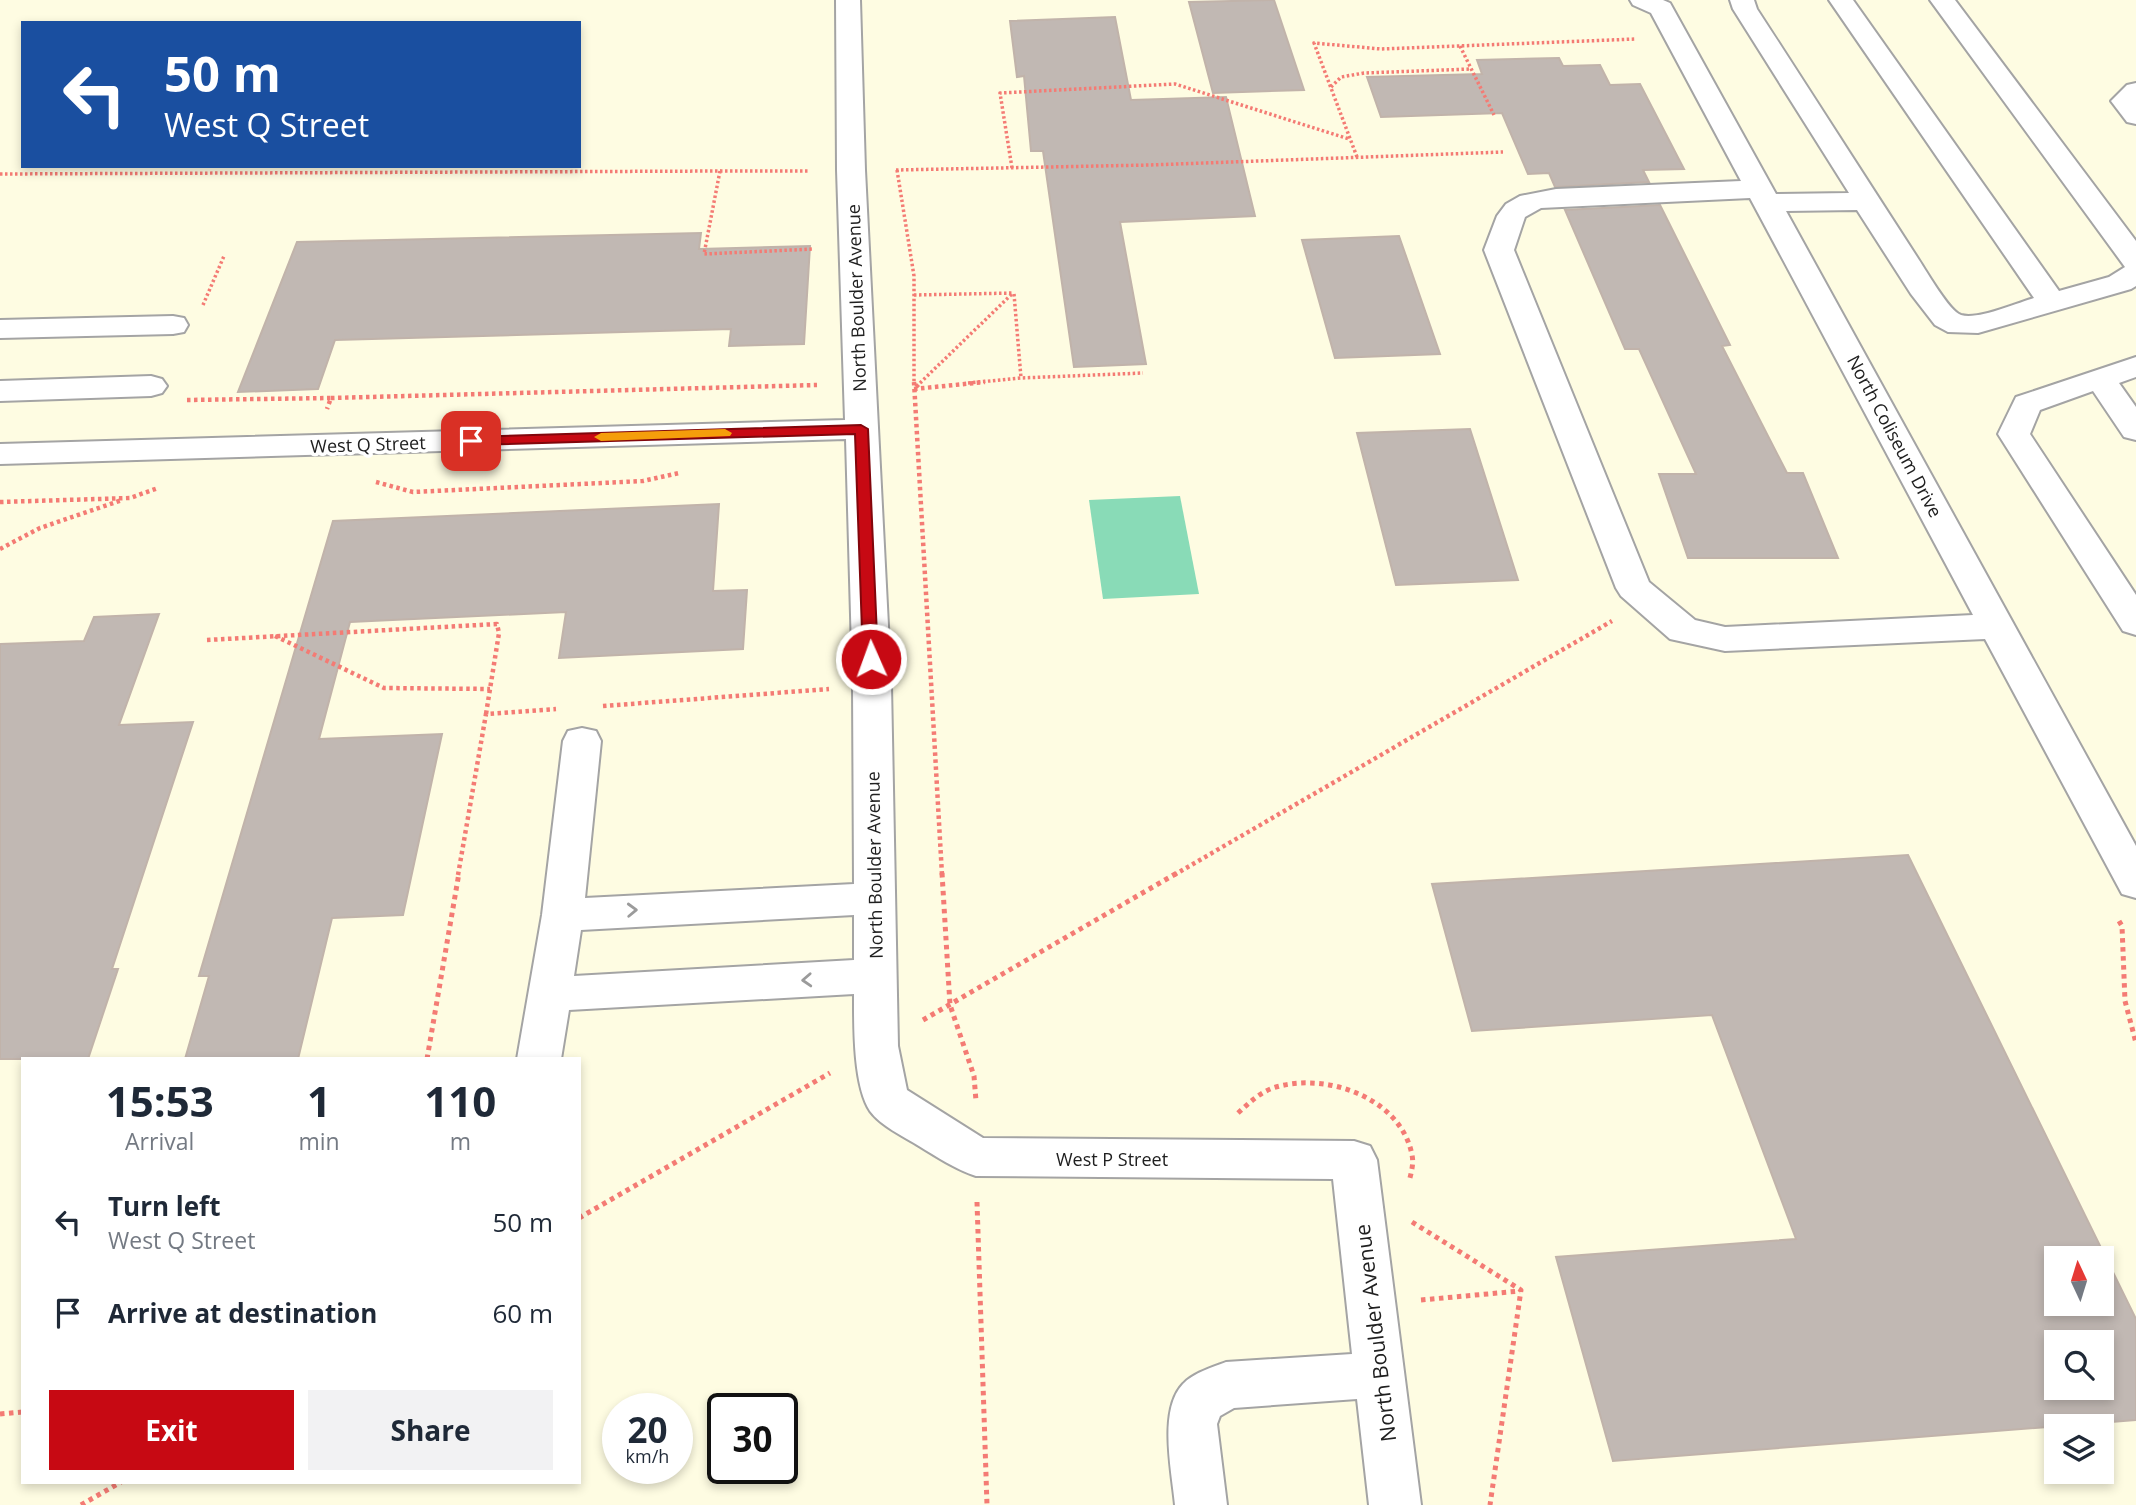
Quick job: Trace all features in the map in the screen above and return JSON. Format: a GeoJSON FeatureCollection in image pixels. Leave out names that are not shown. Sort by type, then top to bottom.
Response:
{"type":"FeatureCollection","features":[{"type":"Feature","properties":{"kind":"street","name":"North Boulder Avenue"},"geometry":{"type":"LineString","coordinates":[[848,0],[850,145],[872,685],[876,1046],[887,1100],[906,1115],[976,1157]]}},
{"type":"Feature","properties":{"kind":"street","name":"North Coliseum Drive"},"geometry":{"type":"LineString","coordinates":[[1642,0],[1661,8],[2136,883]]}},
{"type":"Feature","properties":{"kind":"street"},"geometry":{"type":"LineString","coordinates":[[1742,0],[1860,192],[1922,288],[1946,319],[1959,325],[1978,324],[2120,282],[2136,273]]}},
{"type":"Feature","properties":{"kind":"street"},"geometry":{"type":"LineString","coordinates":[[1841,0],[2052,303]]}},
{"type":"Feature","properties":{"kind":"street"},"geometry":{"type":"LineString","coordinates":[[1942,0],[2136,261]]}},
{"type":"Feature","properties":{"kind":"street"},"geometry":{"type":"LineString","coordinates":[[2136,90],[2123,101],[2136,116]]}},
{"type":"Feature","properties":{"kind":"street"},"geometry":{"type":"LineString","coordinates":[[1860,192],[1556,197],[1525,201],[1510,214],[1499,250],[1634,588],[1683,630],[1725,639],[1997,626]]}},
{"type":"Feature","properties":{"kind":"street"},"geometry":{"type":"LineString","coordinates":[[0,329],[173,325]]}},
{"type":"Feature","properties":{"kind":"street"},"geometry":{"type":"LineString","coordinates":[[2136,366],[2027,404],[2014,434],[2136,623]]}},
{"type":"Feature","properties":{"kind":"street"},"geometry":{"type":"LineString","coordinates":[[2100,378],[2136,430]]}},
{"type":"Feature","properties":{"kind":"street"},"geometry":{"type":"LineString","coordinates":[[0,391],[151,386]]}},
{"type":"Feature","properties":{"kind":"street","name":"West Q Street"},"geometry":{"type":"LineString","coordinates":[[0,454],[861,429]]}},
{"type":"Feature","properties":{"kind":"street"},"geometry":{"type":"LineString","coordinates":[[539,1057],[564,915],[582,741]]}},
{"type":"Feature","properties":{"kind":"street"},"geometry":{"type":"LineString","coordinates":[[564,915],[874,898]]}},
{"type":"Feature","properties":{"kind":"street"},"geometry":{"type":"LineString","coordinates":[[551,994],[875,976]]}},
{"type":"Feature","properties":{"kind":"street","name":"West P Street"},"geometry":{"type":"LineString","coordinates":[[976,1157],[1354,1160]]}},
{"type":"Feature","properties":{"kind":"street","name":"North Boulder Avenue"},"geometry":{"type":"LineString","coordinates":[[1354,1160],[1395,1505]]}},
{"type":"Feature","properties":{"kind":"street"},"geometry":{"type":"LineString","coordinates":[[1201,1505],[1192,1424],[1200,1401],[1226,1385],[1380,1375]]}},
{"type":"Feature","properties":{"kind":"path"},"geometry":{"type":"LineString","coordinates":[[1357,158],[1314,43],[1381,49],[1677,38]]}},
{"type":"Feature","properties":{"kind":"path"},"geometry":{"type":"LineString","coordinates":[[1460,46],[1494,115]]}},
{"type":"Feature","properties":{"kind":"path"},"geometry":{"type":"LineString","coordinates":[[1331,87],[1341,77],[1364,73],[1471,69]]}},
{"type":"Feature","properties":{"kind":"path"},"geometry":{"type":"LineString","coordinates":[[1012,168],[1000,93],[1175,84],[1350,139]]}},
{"type":"Feature","properties":{"kind":"path"},"geometry":{"type":"LineString","coordinates":[[987,1505],[976,1157],[979,1131],[974,1076],[950,1005],[912,354],[914,276],[897,170],[1503,152]]}},
{"type":"Feature","properties":{"kind":"path"},"geometry":{"type":"LineString","coordinates":[[0,174],[720,171],[704,254],[822,249]]}},
{"type":"Feature","properties":{"kind":"path"},"geometry":{"type":"LineString","coordinates":[[914,295],[1013,293]]}},
{"type":"Feature","properties":{"kind":"path"},"geometry":{"type":"LineString","coordinates":[[1013,293],[1021,378]]}},
{"type":"Feature","properties":{"kind":"path"},"geometry":{"type":"LineString","coordinates":[[914,389],[1013,293]]}},
{"type":"Feature","properties":{"kind":"path"},"geometry":{"type":"LineString","coordinates":[[914,389],[1021,378],[1143,373]]}},
{"type":"Feature","properties":{"kind":"path"},"geometry":{"type":"LineString","coordinates":[[331,398],[818,384]]}},
{"type":"Feature","properties":{"kind":"path"},"geometry":{"type":"LineString","coordinates":[[0,549],[40,528],[130,498]]}},
{"type":"Feature","properties":{"kind":"path"},"geometry":{"type":"LineString","coordinates":[[581,1216],[1614,620],[1658,608]]}},
{"type":"Feature","properties":{"kind":"path"},"geometry":{"type":"LineString","coordinates":[[206,640],[497,624],[499,633],[486,714]]}},
{"type":"Feature","properties":{"kind":"path"},"geometry":{"type":"LineString","coordinates":[[274,636],[384,688],[490,689]]}},
{"type":"Feature","properties":{"kind":"path"},"geometry":{"type":"LineString","coordinates":[[2115,914],[2122,926],[2122,970],[2131,1032],[2136,1043]]}},
{"type":"Feature","properties":{"kind":"path"},"geometry":{"type":"LineString","coordinates":[[1234,1118],[1249,1099],[1278,1085],[1310,1083],[1350,1090],[1391,1114],[1412,1157],[1408,1192]]}},
{"type":"Feature","properties":{"kind":"path"},"geometry":{"type":"LineString","coordinates":[[1402,1216],[1521,1290]]}},
{"type":"Feature","properties":{"kind":"path"},"geometry":{"type":"LineString","coordinates":[[1410,1301],[1521,1290]]}},
{"type":"Feature","properties":{"kind":"path"},"geometry":{"type":"LineString","coordinates":[[1490,1505],[1521,1290]]}},
{"type":"Feature","properties":{"kind":"path"},"geometry":{"type":"LineString","coordinates":[[0,1414],[21,1412]]}},
{"type":"Feature","properties":{"kind":"path"},"geometry":{"type":"LineString","coordinates":[[81,1505],[118,1484]]}},
{"type":"Feature","properties":{"kind":"shaded area"},"geometry":{"type":"Polygon","coordinates":[[[0,0],[2136,0],[2136,1505],[0,1505],[0,0]]]}},
{"type":"Feature","properties":{"kind":"green space"},"geometry":{"type":"Polygon","coordinates":[[[1180,496],[1199,594],[1103,599],[1089,500],[1180,496]]]}},
{"type":"Feature","properties":{"kind":"building"},"geometry":{"type":"Polygon","coordinates":[[[1274,0],[1304,90],[1213,93],[1189,2],[1274,0]]]}},
{"type":"Feature","properties":{"kind":"building"},"geometry":{"type":"Polygon","coordinates":[[[1115,17],[1131,100],[1226,97],[1255,216],[1120,222],[1146,364],[1074,367],[1043,151],[1031,151],[1024,76],[1017,77],[1010,21],[1115,17]]]}},
{"type":"Feature","properties":{"kind":"building"},"geometry":{"type":"Polygon","coordinates":[[[1559,58],[1563,66],[1600,65],[1610,85],[1640,84],[1684,169],[1643,170],[1649,182],[1555,187],[1549,173],[1528,174],[1502,113],[1381,117],[1367,77],[1482,74],[1477,60],[1559,58]]]}},
{"type":"Feature","properties":{"kind":"building"},"geometry":{"type":"Polygon","coordinates":[[[1660,205],[1730,345],[1722,346],[1787,473],[1803,473],[1838,558],[1688,558],[1659,474],[1696,474],[1639,349],[1625,349],[1565,210],[1660,205]]]}},
{"type":"Feature","properties":{"kind":"building"},"geometry":{"type":"Polygon","coordinates":[[[701,233],[699,249],[810,246],[804,344],[729,346],[731,329],[335,340],[318,389],[238,392],[297,242],[701,233]]]}},
{"type":"Feature","properties":{"kind":"building"},"geometry":{"type":"Polygon","coordinates":[[[1399,236],[1440,354],[1335,358],[1302,240],[1399,236]]]}},
{"type":"Feature","properties":{"kind":"building"},"geometry":{"type":"Polygon","coordinates":[[[1470,429],[1518,580],[1396,585],[1357,433],[1470,429]]]}},
{"type":"Feature","properties":{"kind":"building"},"geometry":{"type":"Polygon","coordinates":[[[719,504],[713,591],[747,590],[743,649],[559,658],[566,612],[350,622],[319,739],[442,734],[403,915],[332,918],[298,1057],[186,1057],[209,976],[199,976],[333,521],[719,504]]]}},
{"type":"Feature","properties":{"kind":"building"},"geometry":{"type":"Polygon","coordinates":[[[159,614],[119,725],[193,722],[112,969],[118,969],[89,1057],[0,1059],[0,644],[84,641],[94,617],[159,614]]]}},
{"type":"Feature","properties":{"kind":"building"},"geometry":{"type":"Polygon","coordinates":[[[1908,855],[2100,1246],[2044,1246],[2044,1316],[2114,1316],[2114,1274],[2136,1319],[2136,1420],[2114,1422],[2114,1414],[2044,1414],[2044,1427],[1613,1461],[1556,1257],[1796,1239],[1712,1015],[1472,1031],[1432,884],[1908,855]]]}},
{"type":"Feature","properties":{"kind":"slow traffic"},"geometry":{"type":"LineString","coordinates":[[601,437],[725,433]]}},
{"type":"Feature","properties":{"kind":"route"},"geometry":{"type":"LineString","coordinates":[[471,441],[861,429],[871,659]]}}]}
